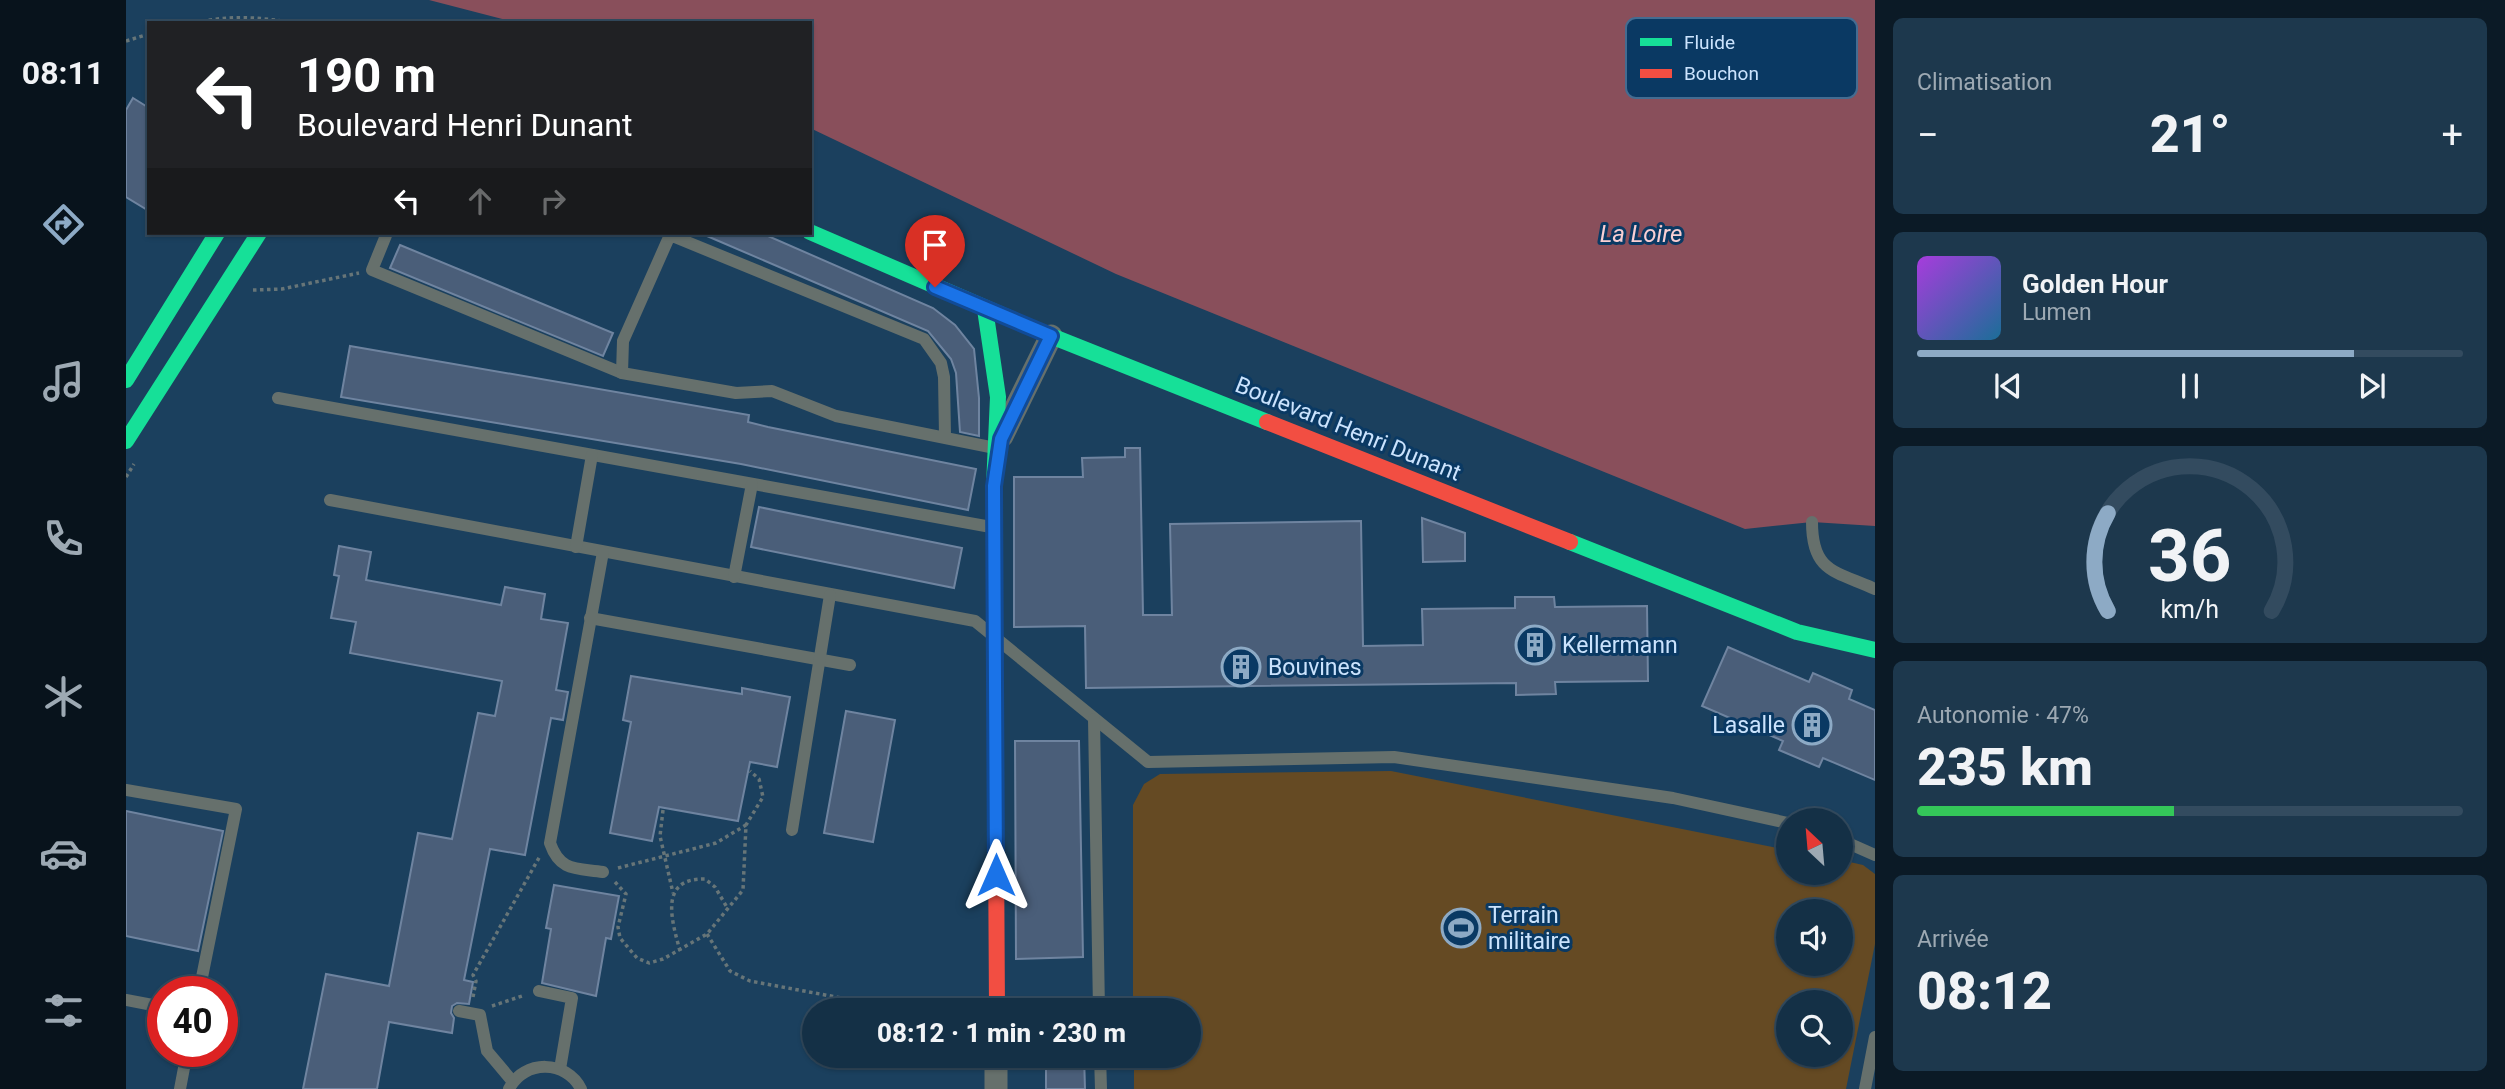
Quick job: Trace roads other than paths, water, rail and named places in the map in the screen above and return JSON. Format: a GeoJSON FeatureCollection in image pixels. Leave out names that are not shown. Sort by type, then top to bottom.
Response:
{"type":"FeatureCollection","features":[{"type":"Feature","properties":{"kind":"main road","name":"Boulevard Henri Dunant"},"geometry":{"type":"LineString","coordinates":[[812,233],[1051,336],[1797,632],[1875,650]]}},
{"type":"Feature","properties":{"kind":"main road"},"geometry":{"type":"LineString","coordinates":[[126,441],[220,275],[217,235]]}},
{"type":"Feature","properties":{"kind":"main road"},"geometry":{"type":"LineString","coordinates":[[126,380],[257,235]]}},
{"type":"Feature","properties":{"kind":"main road"},"geometry":{"type":"LineString","coordinates":[[985,309],[998,358],[1000,444],[994,486],[997,998]]}},
{"type":"Feature","properties":{"kind":"street"},"geometry":{"type":"LineString","coordinates":[[1000,444],[1051,336]]}},
{"type":"Feature","properties":{"kind":"street"},"geometry":{"type":"LineString","coordinates":[[996,1068],[996,1089]]}},
{"type":"Feature","properties":{"kind":"lane"},"geometry":{"type":"LineString","coordinates":[[386,235],[372,270],[622,373],[736,393],[772,391],[836,416],[1000,444]]}},
{"type":"Feature","properties":{"kind":"lane"},"geometry":{"type":"LineString","coordinates":[[622,373],[623,341],[670,235],[924,339],[941,363],[944,377],[945,436]]}},
{"type":"Feature","properties":{"kind":"lane"},"geometry":{"type":"LineString","coordinates":[[278,398],[995,528]]}},
{"type":"Feature","properties":{"kind":"lane"},"geometry":{"type":"LineString","coordinates":[[576,547],[592,455]]}},
{"type":"Feature","properties":{"kind":"lane"},"geometry":{"type":"LineString","coordinates":[[734,577],[752,484]]}},
{"type":"Feature","properties":{"kind":"lane"},"geometry":{"type":"LineString","coordinates":[[330,500],[975,621],[1148,762],[1394,757],[1673,798],[1776,820]]}},
{"type":"Feature","properties":{"kind":"lane"},"geometry":{"type":"LineString","coordinates":[[1812,522],[1812,548],[1826,568],[1875,589]]}},
{"type":"Feature","properties":{"kind":"lane"},"geometry":{"type":"LineString","coordinates":[[603,552],[550,843],[555,857],[563,865],[603,872]]}},
{"type":"Feature","properties":{"kind":"lane"},"geometry":{"type":"LineString","coordinates":[[792,830],[830,595]]}},
{"type":"Feature","properties":{"kind":"lane"},"geometry":{"type":"LineString","coordinates":[[590,618],[850,665]]}},
{"type":"Feature","properties":{"kind":"lane"},"geometry":{"type":"LineString","coordinates":[[1094,719],[1099,998]]}},
{"type":"Feature","properties":{"kind":"lane"},"geometry":{"type":"LineString","coordinates":[[126,790],[236,809],[202,976]]}},
{"type":"Feature","properties":{"kind":"lane"},"geometry":{"type":"LineString","coordinates":[[1853,845],[1875,855]]}},
{"type":"Feature","properties":{"kind":"lane"},"geometry":{"type":"LineString","coordinates":[[539,991],[572,998],[560,1069]]}},
{"type":"Feature","properties":{"kind":"lane"},"geometry":{"type":"LineString","coordinates":[[126,1000],[147,1004]]}},
{"type":"Feature","properties":{"kind":"lane"},"geometry":{"type":"LineString","coordinates":[[469,1013],[486,1051],[511,1085],[531,1068],[544,1066],[569,1074],[581,1089]]}},
{"type":"Feature","properties":{"kind":"lane"},"geometry":{"type":"LineString","coordinates":[[1865,1089],[1875,1037]]}},
{"type":"Feature","properties":{"kind":"lane"},"geometry":{"type":"LineString","coordinates":[[180,1089],[184,1067]]}},
{"type":"Feature","properties":{"kind":"lane"},"geometry":{"type":"LineString","coordinates":[[1100,1068],[1101,1089]]}},
{"type":"Feature","properties":{"kind":"water","name":"La Loire"},"geometry":{"type":"Polygon","coordinates":[[[429,0],[1875,0],[1875,526],[1812,522],[1745,529],[1116,274],[812,129],[812,21],[510,21],[429,0]]]}},
{"type":"Feature","properties":{"kind":"place","name":"Kellermann"},"geometry":{"type":"Point","coordinates":[1535,645]}},
{"type":"Feature","properties":{"kind":"place","name":"Bouvines"},"geometry":{"type":"Point","coordinates":[1241,667]}},
{"type":"Feature","properties":{"kind":"place","name":"Lasalle"},"geometry":{"type":"Point","coordinates":[1812,725]}},
{"type":"Feature","properties":{"kind":"place","name":"Terrain militaire"},"geometry":{"type":"Point","coordinates":[1461,928]}}]}
